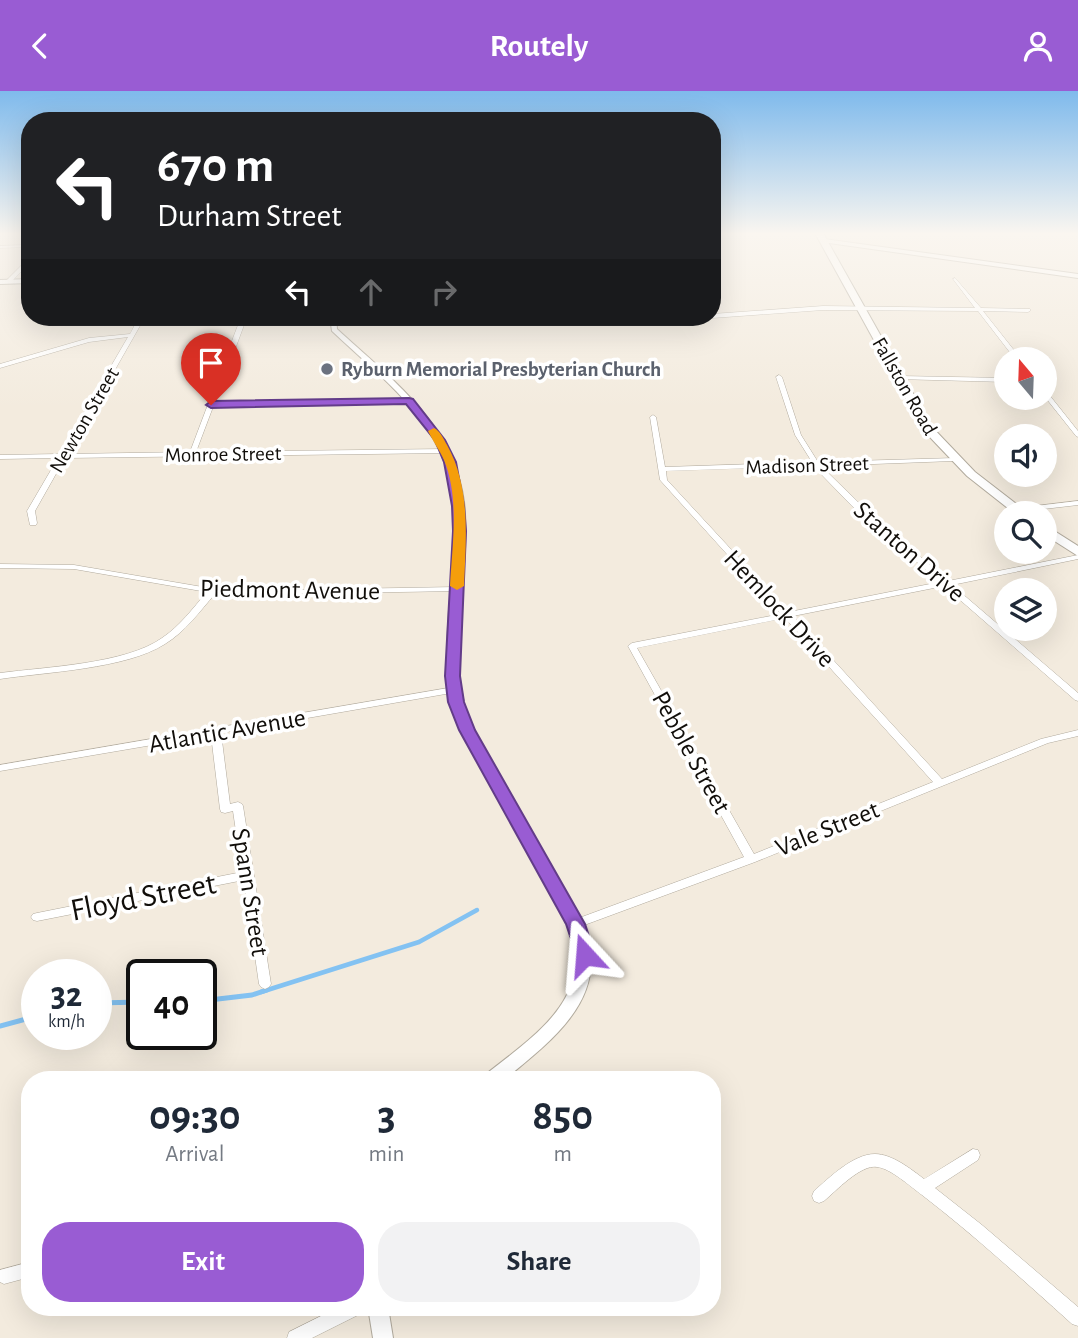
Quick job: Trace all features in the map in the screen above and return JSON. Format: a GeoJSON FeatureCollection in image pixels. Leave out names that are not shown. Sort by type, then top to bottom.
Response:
{"type":"FeatureCollection","features":[{"type":"Feature","properties":{"kind":"main road","name":"Fallston Road"},"geometry":{"type":"LineString","coordinates":[[851,291],[928,429],[953,459],[1007,501]]}},
{"type":"Feature","properties":{"kind":"main road"},"geometry":{"type":"LineString","coordinates":[[1057,538],[1078,555]]}},
{"type":"Feature","properties":{"kind":"street"},"geometry":{"type":"LineString","coordinates":[[965,291],[1009,347]]}},
{"type":"Feature","properties":{"kind":"street"},"geometry":{"type":"LineString","coordinates":[[721,315],[798,308],[1028,310]]}},
{"type":"Feature","properties":{"kind":"street","name":"Newton Street"},"geometry":{"type":"LineString","coordinates":[[33,523],[32,511],[137,326]]}},
{"type":"Feature","properties":{"kind":"street"},"geometry":{"type":"LineString","coordinates":[[192,454],[241,326]]}},
{"type":"Feature","properties":{"kind":"street"},"geometry":{"type":"LineString","coordinates":[[334,326],[334,330],[409,401],[446,451],[457,490],[458,506],[452,676],[456,702],[467,730],[575,924],[586,964],[583,980],[572,1004],[553,1026],[501,1071]]}},
{"type":"Feature","properties":{"kind":"street"},"geometry":{"type":"LineString","coordinates":[[0,366],[89,340],[132,335]]}},
{"type":"Feature","properties":{"kind":"street","name":"Stanton Drive"},"geometry":{"type":"LineString","coordinates":[[779,377],[796,430],[824,474],[1078,698]]}},
{"type":"Feature","properties":{"kind":"street"},"geometry":{"type":"LineString","coordinates":[[899,378],[994,380]]}},
{"type":"Feature","properties":{"kind":"street"},"geometry":{"type":"LineString","coordinates":[[211,405],[409,401]]}},
{"type":"Feature","properties":{"kind":"street"},"geometry":{"type":"LineString","coordinates":[[1057,408],[1078,435]]}},
{"type":"Feature","properties":{"kind":"street","name":"Hemlock Drive"},"geometry":{"type":"LineString","coordinates":[[653,417],[661,469],[671,488],[940,783]]}},
{"type":"Feature","properties":{"kind":"street","name":"Monroe Street"},"geometry":{"type":"LineString","coordinates":[[0,457],[446,451]]}},
{"type":"Feature","properties":{"kind":"street","name":"Madison Street"},"geometry":{"type":"LineString","coordinates":[[661,469],[953,459]]}},
{"type":"Feature","properties":{"kind":"street"},"geometry":{"type":"LineString","coordinates":[[1057,506],[1078,503]]}},
{"type":"Feature","properties":{"kind":"street"},"geometry":{"type":"LineString","coordinates":[[788,616],[947,585],[1078,555]]}},
{"type":"Feature","properties":{"kind":"street","name":"Piedmont Avenue"},"geometry":{"type":"LineString","coordinates":[[0,566],[74,567],[212,592],[248,594],[457,589]]}},
{"type":"Feature","properties":{"kind":"street"},"geometry":{"type":"LineString","coordinates":[[0,676],[120,658],[149,650],[167,640],[212,592]]}},
{"type":"Feature","properties":{"kind":"street","name":"Pebble Street"},"geometry":{"type":"LineString","coordinates":[[751,859],[632,646],[788,616]]}},
{"type":"Feature","properties":{"kind":"street","name":"Atlantic Avenue"},"geometry":{"type":"LineString","coordinates":[[0,768],[454,690]]}},
{"type":"Feature","properties":{"kind":"street","name":"Spann Street"},"geometry":{"type":"LineString","coordinates":[[216,732],[225,809],[238,807],[265,984]]}},
{"type":"Feature","properties":{"kind":"street","name":"Vale Street"},"geometry":{"type":"LineString","coordinates":[[575,924],[751,859],[1045,741],[1078,733]]}},
{"type":"Feature","properties":{"kind":"street","name":"Floyd Street"},"geometry":{"type":"LineString","coordinates":[[37,917],[249,875]]}},
{"type":"Feature","properties":{"kind":"street"},"geometry":{"type":"LineString","coordinates":[[924,1187],[973,1155]]}},
{"type":"Feature","properties":{"kind":"street"},"geometry":{"type":"LineString","coordinates":[[819,1196],[847,1174],[874,1160],[888,1163],[924,1187],[1078,1318]]}},
{"type":"Feature","properties":{"kind":"street"},"geometry":{"type":"LineString","coordinates":[[4,1276],[21,1271]]}},
{"type":"Feature","properties":{"kind":"street"},"geometry":{"type":"LineString","coordinates":[[295,1338],[338,1316]]}},
{"type":"Feature","properties":{"kind":"street"},"geometry":{"type":"LineString","coordinates":[[379,1316],[383,1338]]}},
{"type":"Feature","properties":{"kind":"waterway"},"geometry":{"type":"LineString","coordinates":[[261,992],[419,942],[477,910]]}},
{"type":"Feature","properties":{"kind":"waterway"},"geometry":{"type":"LineString","coordinates":[[261,992],[267,990]]}},
{"type":"Feature","properties":{"kind":"waterway"},"geometry":{"type":"LineString","coordinates":[[217,999],[261,992]]}},
{"type":"Feature","properties":{"kind":"waterway"},"geometry":{"type":"LineString","coordinates":[[112,1003],[126,1002]]}},
{"type":"Feature","properties":{"kind":"waterway"},"geometry":{"type":"LineString","coordinates":[[0,1026],[21,1020]]}},
{"type":"Feature","properties":{"kind":"slow traffic"},"geometry":{"type":"LineString","coordinates":[[434,431],[450,462],[457,490],[460,531],[457,586]]}},
{"type":"Feature","properties":{"kind":"place","name":"Ryburn Memorial Presbyterian Church"},"geometry":{"type":"Point","coordinates":[327,369]}},
{"type":"Feature","properties":{"kind":"route"},"geometry":{"type":"LineString","coordinates":[[211,405],[409,401],[440,440],[450,462],[457,490],[460,531],[452,676],[456,702],[467,730],[575,924],[585,955]]}}]}
